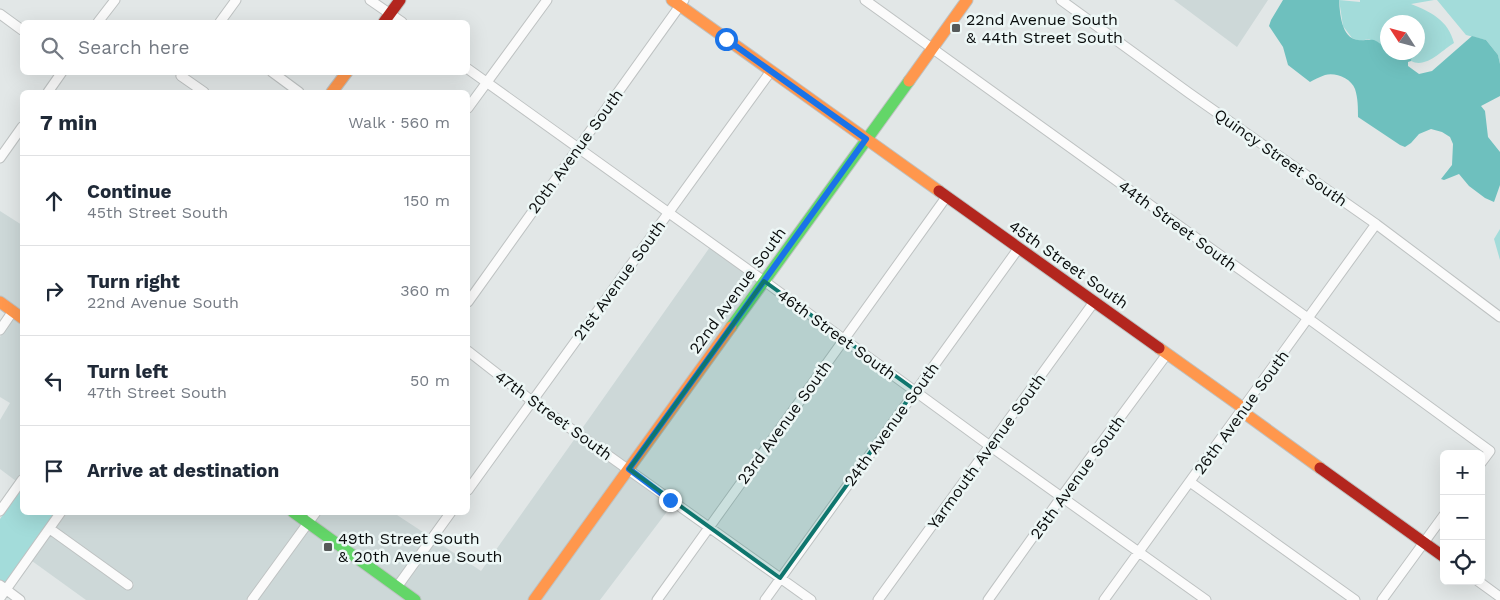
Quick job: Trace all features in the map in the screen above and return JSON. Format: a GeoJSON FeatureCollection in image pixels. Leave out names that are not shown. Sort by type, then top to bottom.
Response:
{"type":"FeatureCollection","features":[{"type":"Feature","properties":{"kind":"street"},"geometry":{"type":"LineString","coordinates":[[99,20],[114,0]]}},
{"type":"Feature","properties":{"kind":"street"},"geometry":{"type":"LineString","coordinates":[[221,20],[236,0]]}},
{"type":"Feature","properties":{"kind":"street"},"geometry":{"type":"LineString","coordinates":[[370,0],[387,18],[400,0]]}},
{"type":"Feature","properties":{"kind":"street"},"geometry":{"type":"LineString","coordinates":[[470,105],[547,0]]}},
{"type":"Feature","properties":{"kind":"street","name":"44th Street South"},"geometry":{"type":"LineString","coordinates":[[865,0],[1309,318],[1490,451],[1485,458]]}},
{"type":"Feature","properties":{"kind":"street","name":"22nd Avenue South"},"geometry":{"type":"LineString","coordinates":[[534,600],[967,0]]}},
{"type":"Feature","properties":{"kind":"street","name":"Quincy Street South"},"geometry":{"type":"LineString","coordinates":[[1061,0],[1376,224],[1500,317]]}},
{"type":"Feature","properties":{"kind":"street","name":"45th Street South"},"geometry":{"type":"LineString","coordinates":[[678,2],[771,72],[1244,408],[1248,415],[1440,554]]}},
{"type":"Feature","properties":{"kind":"street","name":"20th Avenue South"},"geometry":{"type":"LineString","coordinates":[[470,299],[578,148],[678,2]]}},
{"type":"Feature","properties":{"kind":"street"},"geometry":{"type":"LineString","coordinates":[[0,14],[20,29]]}},
{"type":"Feature","properties":{"kind":"street","name":"46th Street South"},"geometry":{"type":"LineString","coordinates":[[470,70],[1206,600]]}},
{"type":"Feature","properties":{"kind":"street","name":"21st Avenue South"},"geometry":{"type":"LineString","coordinates":[[470,487],[771,72]]}},
{"type":"Feature","properties":{"kind":"street"},"geometry":{"type":"LineString","coordinates":[[49,90],[60,75]]}},
{"type":"Feature","properties":{"kind":"street"},"geometry":{"type":"LineString","coordinates":[[183,75],[202,90]]}},
{"type":"Feature","properties":{"kind":"street"},"geometry":{"type":"LineString","coordinates":[[276,75],[297,90]]}},
{"type":"Feature","properties":{"kind":"street"},"geometry":{"type":"LineString","coordinates":[[333,90],[344,75]]}},
{"type":"Feature","properties":{"kind":"street"},"geometry":{"type":"LineString","coordinates":[[0,158],[20,130]]}},
{"type":"Feature","properties":{"kind":"street","name":"23rd Avenue South"},"geometry":{"type":"LineString","coordinates":[[657,600],[947,196]]}},
{"type":"Feature","properties":{"kind":"street","name":"26th Avenue South"},"geometry":{"type":"LineString","coordinates":[[1104,600],[1376,224]]}},
{"type":"Feature","properties":{"kind":"street","name":"24th Avenue South"},"geometry":{"type":"LineString","coordinates":[[764,600],[1018,249]]}},
{"type":"Feature","properties":{"kind":"street"},"geometry":{"type":"LineString","coordinates":[[0,302],[20,316],[0,330]]}},
{"type":"Feature","properties":{"kind":"street","name":"Yarmouth Avenue South"},"geometry":{"type":"LineString","coordinates":[[878,600],[1094,302]]}},
{"type":"Feature","properties":{"kind":"street","name":"47th Street South"},"geometry":{"type":"LineString","coordinates":[[470,353],[532,401],[811,600]]}},
{"type":"Feature","properties":{"kind":"street","name":"25th Avenue South"},"geometry":{"type":"LineString","coordinates":[[988,600],[1167,354]]}},
{"type":"Feature","properties":{"kind":"street"},"geometry":{"type":"LineString","coordinates":[[1190,482],[1355,600]]}},
{"type":"Feature","properties":{"kind":"street"},"geometry":{"type":"LineString","coordinates":[[0,511],[20,483]]}},
{"type":"Feature","properties":{"kind":"street"},"geometry":{"type":"LineString","coordinates":[[0,598],[3,587],[59,515]]}},
{"type":"Feature","properties":{"kind":"street"},"geometry":{"type":"LineString","coordinates":[[297,515],[415,600]]}},
{"type":"Feature","properties":{"kind":"street"},"geometry":{"type":"LineString","coordinates":[[252,600],[314,515]]}},
{"type":"Feature","properties":{"kind":"street"},"geometry":{"type":"LineString","coordinates":[[397,588],[449,515]]}},
{"type":"Feature","properties":{"kind":"street"},"geometry":{"type":"LineString","coordinates":[[1382,600],[1440,520]]}},
{"type":"Feature","properties":{"kind":"street"},"geometry":{"type":"LineString","coordinates":[[50,529],[128,584]]}},
{"type":"Feature","properties":{"kind":"street"},"geometry":{"type":"LineString","coordinates":[[1484,585],[1499,594]]}},
{"type":"Feature","properties":{"kind":"street"},"geometry":{"type":"LineString","coordinates":[[3,587],[20,600]]}},
{"type":"Feature","properties":{"kind":"highlighted area"},"geometry":{"type":"Polygon","coordinates":[[[764,281],[915,390],[780,578],[629,469],[764,281]]]}},
{"type":"Feature","properties":{"kind":"shaded area"},"geometry":{"type":"Polygon","coordinates":[[[1174,0],[1268,0],[1237,47],[1174,0]]]}},
{"type":"Feature","properties":{"kind":"shaded area"},"geometry":{"type":"Polygon","coordinates":[[[1283,0],[1339,0],[1342,24],[1348,35],[1358,40],[1374,40],[1380,44],[1380,60],[1411,60],[1408,62],[1408,66],[1419,74],[1432,71],[1472,36],[1486,40],[1498,55],[1500,64],[1500,96],[1481,106],[1485,111],[1488,137],[1500,152],[1500,185],[1494,202],[1469,186],[1459,174],[1444,180],[1441,179],[1452,165],[1453,144],[1450,137],[1442,132],[1431,129],[1419,134],[1405,147],[1400,145],[1358,117],[1355,89],[1346,79],[1338,75],[1329,74],[1310,82],[1288,65],[1283,47],[1269,26],[1283,0]]]}},
{"type":"Feature","properties":{"kind":"shaded area"},"geometry":{"type":"Polygon","coordinates":[[[1339,0],[1360,2],[1360,0],[1434,0],[1411,4],[1438,18],[1448,28],[1454,43],[1434,58],[1417,63],[1411,60],[1425,60],[1425,15],[1380,15],[1380,44],[1369,39],[1360,41],[1352,38],[1343,26],[1339,0]]]}},
{"type":"Feature","properties":{"kind":"shaded area"},"geometry":{"type":"Polygon","coordinates":[[[1437,0],[1500,0],[1500,64],[1498,55],[1486,40],[1466,35],[1437,0]]]}},
{"type":"Feature","properties":{"kind":"shaded area"},"geometry":{"type":"Polygon","coordinates":[[[0,211],[20,224],[20,312],[0,297],[0,211]]]}},
{"type":"Feature","properties":{"kind":"shaded area"},"geometry":{"type":"Polygon","coordinates":[[[1500,229],[1500,260],[1494,239],[1500,229]]]}},
{"type":"Feature","properties":{"kind":"shaded area"},"geometry":{"type":"Polygon","coordinates":[[[710,247],[758,281],[627,463],[581,430],[710,247]]]}},
{"type":"Feature","properties":{"kind":"shaded area"},"geometry":{"type":"Polygon","coordinates":[[[14,317],[20,322],[20,475],[16,481],[0,469],[0,420],[10,403],[0,397],[0,337],[14,317]]]}},
{"type":"Feature","properties":{"kind":"shaded area"},"geometry":{"type":"Polygon","coordinates":[[[576,437],[623,470],[529,600],[421,600],[403,587],[436,541],[481,571],[576,437]]]}},
{"type":"Feature","properties":{"kind":"shaded area"},"geometry":{"type":"Polygon","coordinates":[[[630,475],[672,505],[600,600],[540,600],[630,475]]]}},
{"type":"Feature","properties":{"kind":"shaded area"},"geometry":{"type":"Polygon","coordinates":[[[20,490],[20,515],[55,515],[5,583],[0,580],[0,519],[20,490]]]}},
{"type":"Feature","properties":{"kind":"shaded area"},"geometry":{"type":"Polygon","coordinates":[[[66,515],[290,515],[302,524],[246,600],[86,600],[32,561],[51,534],[129,590],[134,584],[56,528],[66,515]]]}},
{"type":"Feature","properties":{"kind":"shaded area"},"geometry":{"type":"Polygon","coordinates":[[[320,515],[397,515],[429,536],[396,582],[314,523],[320,515]]]}},
{"type":"Feature","properties":{"kind":"shaded area"},"geometry":{"type":"Polygon","coordinates":[[[309,529],[408,600],[257,600],[309,529]]]}},
{"type":"Feature","properties":{"kind":"traffic: fast"},"geometry":{"type":"LineString","coordinates":[[731,327],[909,81]]}},
{"type":"Feature","properties":{"kind":"traffic: fast"},"geometry":{"type":"LineString","coordinates":[[297,515],[415,600]]}},
{"type":"Feature","properties":{"kind":"traffic: slow"},"geometry":{"type":"LineString","coordinates":[[672,0],[939,191]]}},
{"type":"Feature","properties":{"kind":"traffic: slow"},"geometry":{"type":"LineString","coordinates":[[909,81],[967,0]]}},
{"type":"Feature","properties":{"kind":"traffic: slow"},"geometry":{"type":"LineString","coordinates":[[334,90],[345,75]]}},
{"type":"Feature","properties":{"kind":"traffic: slow"},"geometry":{"type":"LineString","coordinates":[[0,302],[20,317]]}},
{"type":"Feature","properties":{"kind":"traffic: slow"},"geometry":{"type":"LineString","coordinates":[[534,600],[731,327]]}},
{"type":"Feature","properties":{"kind":"traffic: slow"},"geometry":{"type":"LineString","coordinates":[[1159,348],[1243,408],[1247,415],[1320,468]]}},
{"type":"Feature","properties":{"kind":"traffic: jam"},"geometry":{"type":"LineString","coordinates":[[385,20],[400,0]]}},
{"type":"Feature","properties":{"kind":"traffic: jam"},"geometry":{"type":"LineString","coordinates":[[939,191],[1159,348]]}},
{"type":"Feature","properties":{"kind":"traffic: jam"},"geometry":{"type":"LineString","coordinates":[[1320,468],[1440,554]]}},
{"type":"Feature","properties":{"kind":"place","name":"22nd Avenue South & 44th Street South"},"geometry":{"type":"Point","coordinates":[956,28]}},
{"type":"Feature","properties":{"kind":"place","name":"49th Street South & 20th Avenue South"},"geometry":{"type":"Point","coordinates":[328,547]}},
{"type":"Feature","properties":{"kind":"route"},"geometry":{"type":"LineString","coordinates":[[670,500],[629,469],[866,139],[726,39]]}}]}
